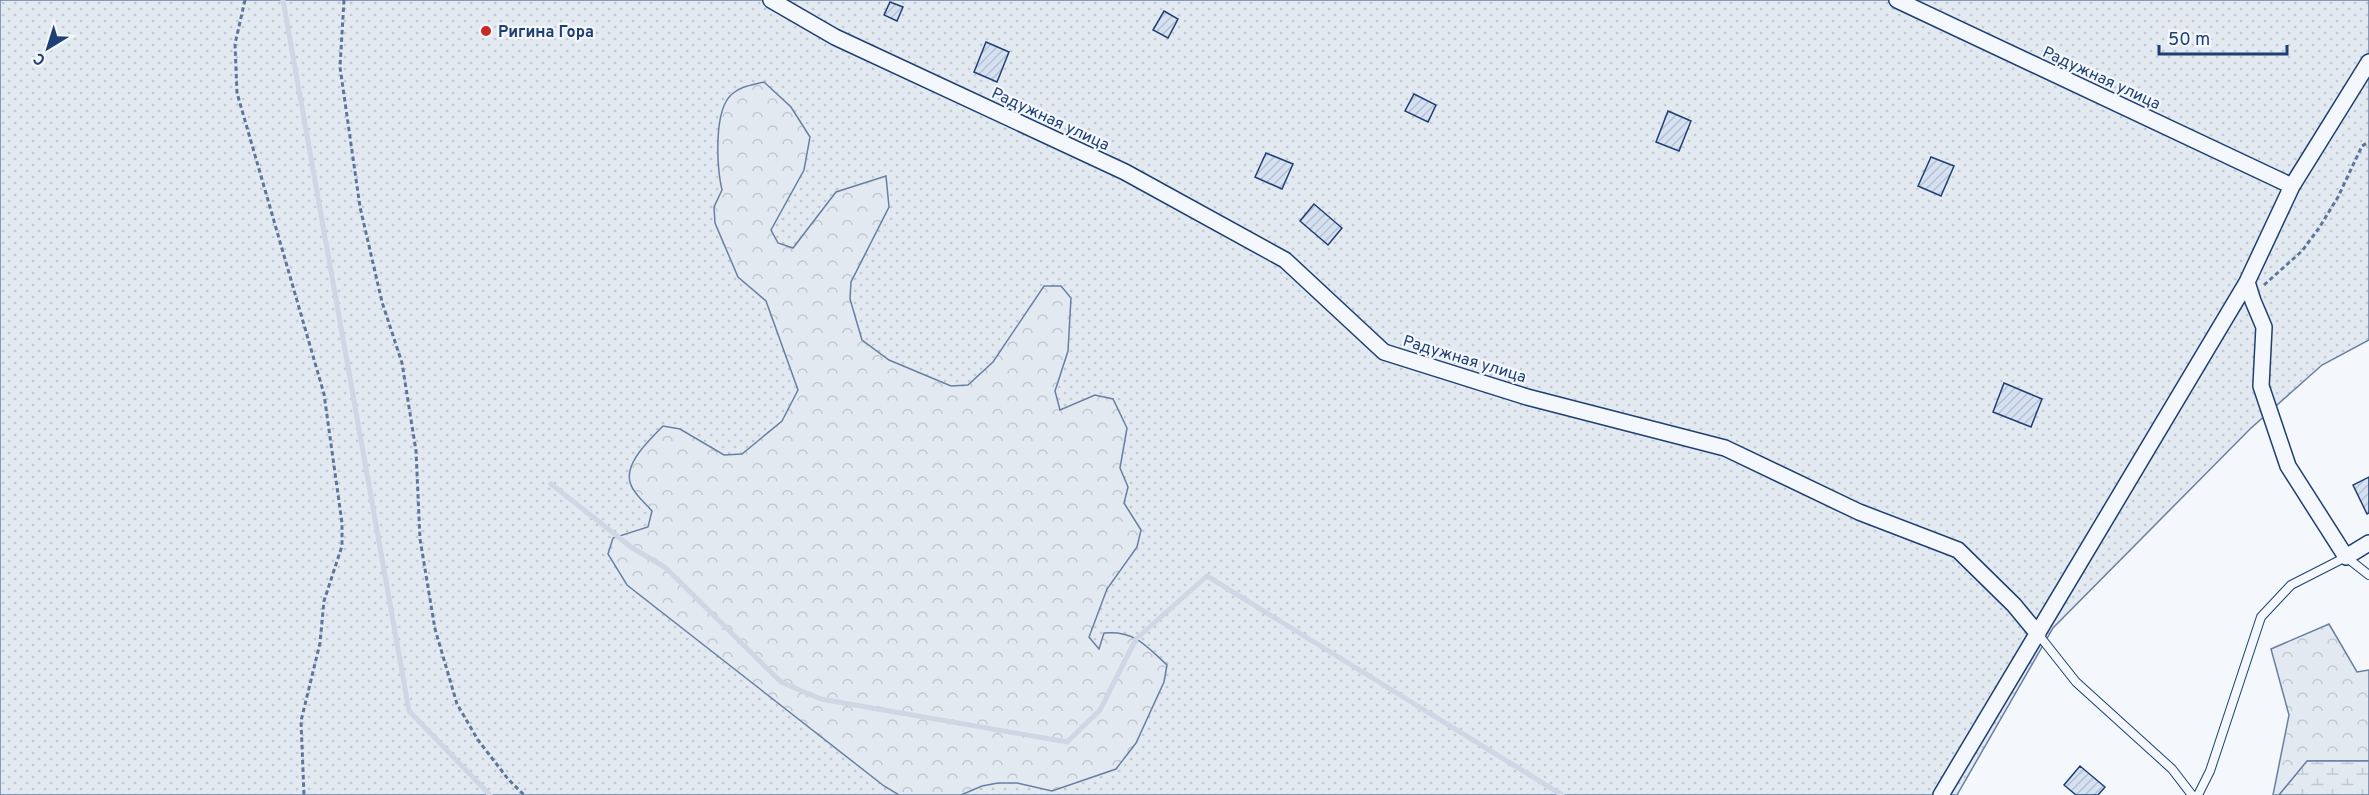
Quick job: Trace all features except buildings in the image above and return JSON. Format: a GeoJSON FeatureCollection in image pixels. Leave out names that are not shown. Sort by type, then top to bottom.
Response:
{"type":"FeatureCollection","features":[{"type":"Feature","properties":{"kind":"street","name":"Радужная улица"},"geometry":{"type":"LineString","coordinates":[[771,0],[835,37],[1125,172],[1286,260],[1384,352],[1527,397],[1725,448],[1859,512],[1958,550],[2014,605],[2038,634]]}},
{"type":"Feature","properties":{"kind":"street","name":"Радужная улица"},"geometry":{"type":"LineString","coordinates":[[1897,0],[2292,186]]}},
{"type":"Feature","properties":{"kind":"street"},"geometry":{"type":"LineString","coordinates":[[1941,795],[2247,282],[2292,186],[2369,62]]}},
{"type":"Feature","properties":{"kind":"street"},"geometry":{"type":"LineString","coordinates":[[2247,282],[2264,327],[2260,386],[2288,466],[2346,557],[2369,543]]}},
{"type":"Feature","properties":{"kind":"lane"},"geometry":{"type":"LineString","coordinates":[[2198,795],[2210,771],[2261,617],[2290,585],[2346,557],[2369,575]]}},
{"type":"Feature","properties":{"kind":"lane"},"geometry":{"type":"LineString","coordinates":[[2038,634],[2076,682],[2172,769],[2192,795]]}},
{"type":"Feature","properties":{"kind":"path"},"geometry":{"type":"LineString","coordinates":[[245,0],[235,44],[237,93],[324,394],[342,523],[342,546],[324,601],[320,643],[301,721],[304,795]]}},
{"type":"Feature","properties":{"kind":"path"},"geometry":{"type":"LineString","coordinates":[[344,0],[341,79],[360,207],[382,302],[402,363],[417,451],[420,540],[435,629],[457,704],[478,740],[508,779],[524,795]]}},
{"type":"Feature","properties":{"kind":"path"},"geometry":{"type":"LineString","coordinates":[[2253,301],[2265,284],[2302,251],[2338,197],[2362,146],[2369,142]]}},
{"type":"Feature","properties":{"kind":"green space"},"geometry":{"type":"Polygon","coordinates":[[[0,0],[2369,0],[2369,340],[2322,365],[2250,429],[2053,628],[1957,795],[0,795],[0,0]]]}},
{"type":"Feature","properties":{"kind":"green space"},"geometry":{"type":"Polygon","coordinates":[[[764,82],[791,107],[810,137],[804,170],[771,230],[778,243],[793,248],[836,192],[886,176],[889,207],[851,282],[850,299],[862,340],[889,360],[951,386],[968,385],[993,362],[1044,286],[1061,286],[1071,298],[1068,351],[1055,391],[1060,410],[1095,395],[1113,399],[1127,428],[1120,468],[1128,487],[1124,503],[1141,530],[1137,547],[1107,589],[1089,637],[1099,649],[1104,633],[1124,634],[1146,646],[1167,665],[1164,682],[1136,743],[1116,769],[1052,791],[1017,783],[998,783],[982,786],[961,795],[899,795],[884,786],[627,585],[608,554],[613,538],[648,527],[652,511],[631,485],[630,469],[645,445],[663,426],[680,429],[724,455],[742,454],[782,421],[798,390],[766,301],[738,277],[715,223],[714,207],[722,190],[718,140],[722,113],[726,102],[736,91],[764,82]]]}},
{"type":"Feature","properties":{"kind":"green space"},"geometry":{"type":"Polygon","coordinates":[[[2329,624],[2357,672],[2369,670],[2369,761],[2308,761],[2279,795],[2273,795],[2289,715],[2271,649],[2329,624]]]}},
{"type":"Feature","properties":{"kind":"green space"},"geometry":{"type":"Polygon","coordinates":[[[2307,761],[2369,761],[2369,795],[2279,795],[2307,761]]]}},
{"type":"Feature","properties":{"kind":"waterway"},"geometry":{"type":"LineString","coordinates":[[283,0],[409,711],[490,795]]}},
{"type":"Feature","properties":{"kind":"waterway"},"geometry":{"type":"LineString","coordinates":[[551,484],[631,547],[666,568],[781,682],[821,699],[1067,742],[1100,710],[1136,639],[1207,576],[1562,795]]}},
{"type":"Feature","properties":{"kind":"place","name":"Ригина Гора"},"geometry":{"type":"Point","coordinates":[486,31]}}]}
